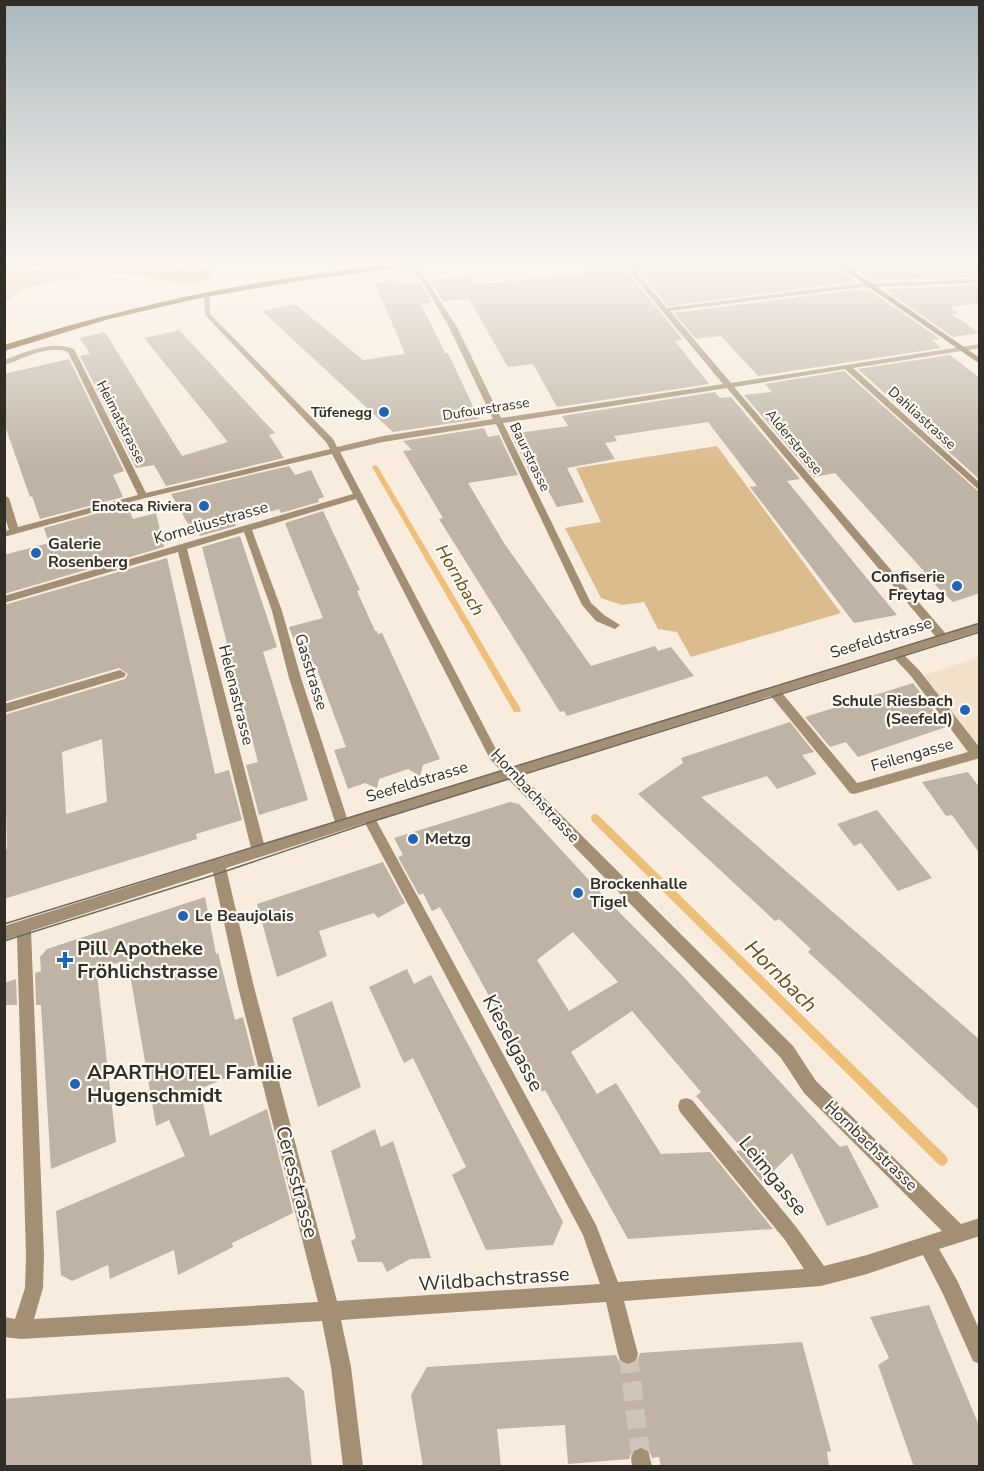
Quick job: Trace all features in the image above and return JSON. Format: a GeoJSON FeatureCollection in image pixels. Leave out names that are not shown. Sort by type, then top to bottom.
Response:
{"type":"FeatureCollection","features":[{"type":"Feature","properties":{"kind":"main road"},"geometry":{"type":"LineString","coordinates":[[4,348],[57,332]]}},
{"type":"Feature","properties":{"kind":"main road"},"geometry":{"type":"LineString","coordinates":[[937,332],[980,362]]}},
{"type":"Feature","properties":{"kind":"street","name":"Hornbachstrasse"},"geometry":{"type":"LineString","coordinates":[[224,332],[323,433],[334,450],[494,756],[787,1052],[810,1087],[958,1234]]}},
{"type":"Feature","properties":{"kind":"street","name":"Baurstrasse"},"geometry":{"type":"LineString","coordinates":[[453,332],[492,405],[497,420],[587,605],[600,618],[615,625]]}},
{"type":"Feature","properties":{"kind":"street","name":"Alderstrasse"},"geometry":{"type":"LineString","coordinates":[[683,332],[943,638]]}},
{"type":"Feature","properties":{"kind":"street","name":"Dufourstrasse"},"geometry":{"type":"LineString","coordinates":[[10,533],[143,496],[383,439],[980,346]]}},
{"type":"Feature","properties":{"kind":"street","name":"Heimatstrasse"},"geometry":{"type":"LineString","coordinates":[[8,362],[48,349],[61,347],[71,351],[143,496]]}},
{"type":"Feature","properties":{"kind":"street","name":"Dahliastrasse"},"geometry":{"type":"LineString","coordinates":[[847,367],[980,488]]}},
{"type":"Feature","properties":{"kind":"street","name":"Korneliusstrasse"},"geometry":{"type":"LineString","coordinates":[[4,600],[357,496]]}},
{"type":"Feature","properties":{"kind":"street"},"geometry":{"type":"LineString","coordinates":[[4,498],[10,533]]}},
{"type":"Feature","properties":{"kind":"street","name":"Gasstrasse"},"geometry":{"type":"LineString","coordinates":[[247,528],[277,611],[295,678],[343,825]]}},
{"type":"Feature","properties":{"kind":"street","name":"Helenastrasse"},"geometry":{"type":"LineString","coordinates":[[182,548],[259,852]]}},
{"type":"Feature","properties":{"kind":"street","name":"Seefeldstrasse"},"geometry":{"type":"LineString","coordinates":[[4,933],[368,816],[980,627]]}},
{"type":"Feature","properties":{"kind":"street","name":"Feilengasse"},"geometry":{"type":"LineString","coordinates":[[773,690],[854,789],[977,754],[915,673],[896,653]]}},
{"type":"Feature","properties":{"kind":"street"},"geometry":{"type":"LineString","coordinates":[[4,709],[120,674]]}},
{"type":"Feature","properties":{"kind":"street","name":"Kieselgasse"},"geometry":{"type":"LineString","coordinates":[[368,816],[590,1231],[613,1294],[628,1354]]}},
{"type":"Feature","properties":{"kind":"street","name":"Ceresstrasse"},"geometry":{"type":"LineString","coordinates":[[218,865],[246,987],[330,1312],[341,1368],[353,1467]]}},
{"type":"Feature","properties":{"kind":"street"},"geometry":{"type":"LineString","coordinates":[[13,1328],[34,1288],[36,1255],[24,927]]}},
{"type":"Feature","properties":{"kind":"street","name":"Leimgasse"},"geometry":{"type":"LineString","coordinates":[[686,1106],[791,1234],[820,1277]]}},
{"type":"Feature","properties":{"kind":"street","name":"Wildbachstrasse"},"geometry":{"type":"LineString","coordinates":[[13,1328],[330,1312],[613,1294],[820,1277],[980,1227]]}},
{"type":"Feature","properties":{"kind":"street"},"geometry":{"type":"LineString","coordinates":[[927,1245],[950,1287],[980,1354]]}},
{"type":"Feature","properties":{"kind":"shaded area"},"geometry":{"type":"Polygon","coordinates":[[[717,446],[841,613],[691,657],[677,632],[658,629],[644,602],[622,605],[601,598],[565,528],[601,522],[576,468],[717,446]]]}},
{"type":"Feature","properties":{"kind":"shaded area","name":"Schule Riesbach (Seefeld)"},"geometry":{"type":"Polygon","coordinates":[[[979,657],[979,747],[922,676],[979,657]]]}},
{"type":"Feature","properties":{"kind":"building"},"geometry":{"type":"Polygon","coordinates":[[[104,332],[106,334],[182,456],[228,442],[144,338],[181,332],[275,433],[269,435],[284,458],[166,486],[154,465],[136,468],[80,356],[90,354],[80,338],[104,332]]]}},
{"type":"Feature","properties":{"kind":"building"},"geometry":{"type":"Polygon","coordinates":[[[284,332],[329,332],[363,360],[405,354],[396,332],[435,332],[445,353],[448,353],[479,419],[393,432],[284,332]]]}},
{"type":"Feature","properties":{"kind":"building"},"geometry":{"type":"Polygon","coordinates":[[[488,332],[676,332],[683,340],[675,341],[709,384],[557,407],[533,364],[508,367],[488,332]]]}},
{"type":"Feature","properties":{"kind":"building"},"geometry":{"type":"Polygon","coordinates":[[[690,332],[929,332],[940,339],[932,340],[941,348],[758,376],[721,336],[696,339],[690,332]]]}},
{"type":"Feature","properties":{"kind":"building"},"geometry":{"type":"Polygon","coordinates":[[[945,332],[979,333],[953,337],[945,332]]]}},
{"type":"Feature","properties":{"kind":"building"},"geometry":{"type":"Polygon","coordinates":[[[950,355],[980,378],[980,480],[858,369],[950,355]]]}},
{"type":"Feature","properties":{"kind":"building"},"geometry":{"type":"Polygon","coordinates":[[[69,359],[124,471],[113,475],[123,497],[40,519],[4,423],[4,374],[69,359]]]}},
{"type":"Feature","properties":{"kind":"building"},"geometry":{"type":"Polygon","coordinates":[[[844,371],[980,493],[980,593],[953,602],[931,581],[835,473],[814,477],[744,395],[772,392],[765,384],[844,371]]]}},
{"type":"Feature","properties":{"kind":"building"},"geometry":{"type":"Polygon","coordinates":[[[715,392],[720,398],[731,397],[800,479],[787,481],[897,615],[854,623],[750,487],[757,486],[708,422],[614,436],[617,441],[605,443],[615,459],[567,468],[584,502],[557,507],[538,472],[530,473],[511,434],[568,426],[562,416],[715,392]]]}},
{"type":"Feature","properties":{"kind":"building"},"geometry":{"type":"Polygon","coordinates":[[[484,428],[488,437],[499,435],[518,475],[468,483],[504,543],[591,666],[655,646],[658,651],[671,647],[694,676],[567,716],[564,711],[560,712],[439,519],[443,518],[403,451],[412,450],[403,441],[484,428]]]}},
{"type":"Feature","properties":{"kind":"building"},"geometry":{"type":"Polygon","coordinates":[[[289,466],[295,475],[311,470],[324,497],[318,499],[319,502],[281,513],[279,509],[235,522],[236,526],[200,536],[194,523],[188,524],[171,494],[289,466]]]}},
{"type":"Feature","properties":{"kind":"building"},"geometry":{"type":"Polygon","coordinates":[[[127,505],[133,519],[156,513],[164,547],[4,594],[4,555],[49,543],[44,528],[127,505]]]}},
{"type":"Feature","properties":{"kind":"building"},"geometry":{"type":"Polygon","coordinates":[[[323,511],[360,590],[357,591],[375,631],[378,634],[382,633],[440,759],[423,765],[420,776],[408,769],[379,779],[377,788],[365,783],[348,789],[334,750],[346,747],[315,664],[304,667],[289,627],[323,618],[285,523],[323,511]]]}},
{"type":"Feature","properties":{"kind":"building"},"geometry":{"type":"Polygon","coordinates":[[[240,536],[277,647],[263,652],[308,800],[259,815],[246,765],[258,762],[202,547],[240,536]]]}},
{"type":"Feature","properties":{"kind":"building"},"geometry":{"type":"Polygon","coordinates":[[[167,558],[215,774],[229,770],[242,820],[196,834],[197,839],[4,899],[4,850],[7,849],[4,715],[125,679],[128,674],[119,668],[4,702],[4,605],[167,558]],[[102,739],[62,752],[66,814],[107,802],[102,739]]]}},
{"type":"Feature","properties":{"kind":"building"},"geometry":{"type":"Polygon","coordinates":[[[913,683],[946,727],[858,757],[846,742],[830,747],[805,717],[913,683]]]}},
{"type":"Feature","properties":{"kind":"building"},"geometry":{"type":"Polygon","coordinates":[[[790,722],[814,752],[802,755],[817,774],[777,789],[767,776],[701,797],[980,1040],[980,1111],[808,952],[811,949],[779,919],[775,921],[638,794],[683,763],[681,758],[790,722]]]}},
{"type":"Feature","properties":{"kind":"building"},"geometry":{"type":"Polygon","coordinates":[[[968,772],[980,788],[980,854],[952,815],[946,816],[922,782],[968,772]]]}},
{"type":"Feature","properties":{"kind":"building"},"geometry":{"type":"Polygon","coordinates":[[[510,802],[519,804],[610,903],[681,974],[840,1147],[847,1145],[879,1207],[827,1226],[792,1153],[762,1182],[736,1151],[743,1150],[696,1096],[701,1092],[632,1011],[571,1052],[597,1094],[616,1083],[661,1154],[710,1152],[773,1229],[628,1239],[545,1090],[542,1092],[440,907],[432,911],[423,893],[419,895],[398,857],[403,855],[394,838],[510,802]],[[573,932],[537,960],[569,1011],[618,982],[573,932]]]}},
{"type":"Feature","properties":{"kind":"building"},"geometry":{"type":"Polygon","coordinates":[[[877,810],[932,878],[898,891],[861,843],[854,846],[837,824],[877,810]]]}},
{"type":"Feature","properties":{"kind":"building"},"geometry":{"type":"Polygon","coordinates":[[[383,862],[405,903],[378,918],[374,913],[319,931],[327,956],[277,977],[257,904],[383,862]]]}},
{"type":"Feature","properties":{"kind":"building"},"geometry":{"type":"Polygon","coordinates":[[[205,897],[216,954],[218,953],[235,1020],[243,1017],[255,1065],[200,1089],[210,1136],[267,1109],[293,1213],[232,1243],[233,1247],[178,1275],[174,1250],[110,1279],[108,1265],[72,1281],[61,1275],[56,1211],[185,1156],[169,1120],[156,1126],[128,962],[96,966],[116,1142],[51,1169],[41,1005],[36,1005],[35,973],[41,971],[40,957],[47,949],[205,897]]]}},
{"type":"Feature","properties":{"kind":"building"},"geometry":{"type":"Polygon","coordinates":[[[407,969],[414,984],[431,975],[563,1222],[553,1245],[486,1250],[452,1175],[466,1167],[413,1058],[404,1063],[369,987],[407,969]]]}},
{"type":"Feature","properties":{"kind":"building"},"geometry":{"type":"Polygon","coordinates":[[[16,979],[17,1005],[4,1005],[4,983],[16,979]]]}},
{"type":"Feature","properties":{"kind":"building"},"geometry":{"type":"Polygon","coordinates":[[[332,1001],[361,1087],[318,1107],[292,1018],[332,1001]]]}},
{"type":"Feature","properties":{"kind":"building"},"geometry":{"type":"Polygon","coordinates":[[[375,1129],[381,1147],[393,1141],[431,1258],[410,1259],[387,1272],[382,1262],[358,1262],[351,1241],[356,1238],[331,1151],[375,1129]]]}},
{"type":"Feature","properties":{"kind":"building"},"geometry":{"type":"Polygon","coordinates":[[[929,1305],[980,1428],[980,1467],[914,1467],[878,1365],[889,1358],[870,1317],[929,1305]]]}},
{"type":"Feature","properties":{"kind":"building"},"geometry":{"type":"Polygon","coordinates":[[[802,1342],[831,1451],[827,1452],[829,1466],[661,1467],[659,1457],[652,1458],[649,1449],[642,1446],[632,1450],[629,1459],[568,1464],[565,1425],[497,1429],[501,1467],[423,1467],[411,1395],[427,1367],[616,1355],[620,1363],[629,1366],[637,1362],[640,1353],[802,1342]]]}},
{"type":"Feature","properties":{"kind":"building"},"geometry":{"type":"Polygon","coordinates":[[[288,1377],[304,1391],[312,1467],[4,1467],[4,1399],[288,1377]]]}},
{"type":"Feature","properties":{"kind":"waterway","name":"Hornbach"},"geometry":{"type":"LineString","coordinates":[[375,467],[517,710]]}},
{"type":"Feature","properties":{"kind":"waterway","name":"Hornbach"},"geometry":{"type":"LineString","coordinates":[[595,818],[942,1160]]}},
{"type":"Feature","properties":{"kind":"tunnel"},"geometry":{"type":"LineString","coordinates":[[628,1354],[641,1458]]}},
{"type":"Feature","properties":{"kind":"tram line"},"geometry":{"type":"LineString","coordinates":[[4,924],[980,623]]}},
{"type":"Feature","properties":{"kind":"tram line"},"geometry":{"type":"LineString","coordinates":[[4,941],[220,873],[371,822],[980,632]]}},
{"type":"Feature","properties":{"kind":"place","name":"Tüfenegg"},"geometry":{"type":"Point","coordinates":[384,412]}},
{"type":"Feature","properties":{"kind":"place","name":"Enoteca Riviera"},"geometry":{"type":"Point","coordinates":[204,506]}},
{"type":"Feature","properties":{"kind":"place","name":"Galerie Rosenberg"},"geometry":{"type":"Point","coordinates":[36,553]}},
{"type":"Feature","properties":{"kind":"place","name":"Confiserie Freytag"},"geometry":{"type":"Point","coordinates":[957,586]}},
{"type":"Feature","properties":{"kind":"place","name":"Schule Riesbach (Seefeld)"},"geometry":{"type":"Point","coordinates":[965,710]}},
{"type":"Feature","properties":{"kind":"place","name":"Metzg"},"geometry":{"type":"Point","coordinates":[413,839]}},
{"type":"Feature","properties":{"kind":"place","name":"Brockenhalle Tigel"},"geometry":{"type":"Point","coordinates":[578,893]}},
{"type":"Feature","properties":{"kind":"place","name":"Le Beaujolais"},"geometry":{"type":"Point","coordinates":[183,916]}},
{"type":"Feature","properties":{"kind":"place","name":"Pill Apotheke Fröhlichstrasse"},"geometry":{"type":"Point","coordinates":[65,960]}},
{"type":"Feature","properties":{"kind":"place","name":"APARTHOTEL Familie Hugenschmidt"},"geometry":{"type":"Point","coordinates":[75,1084]}}]}
